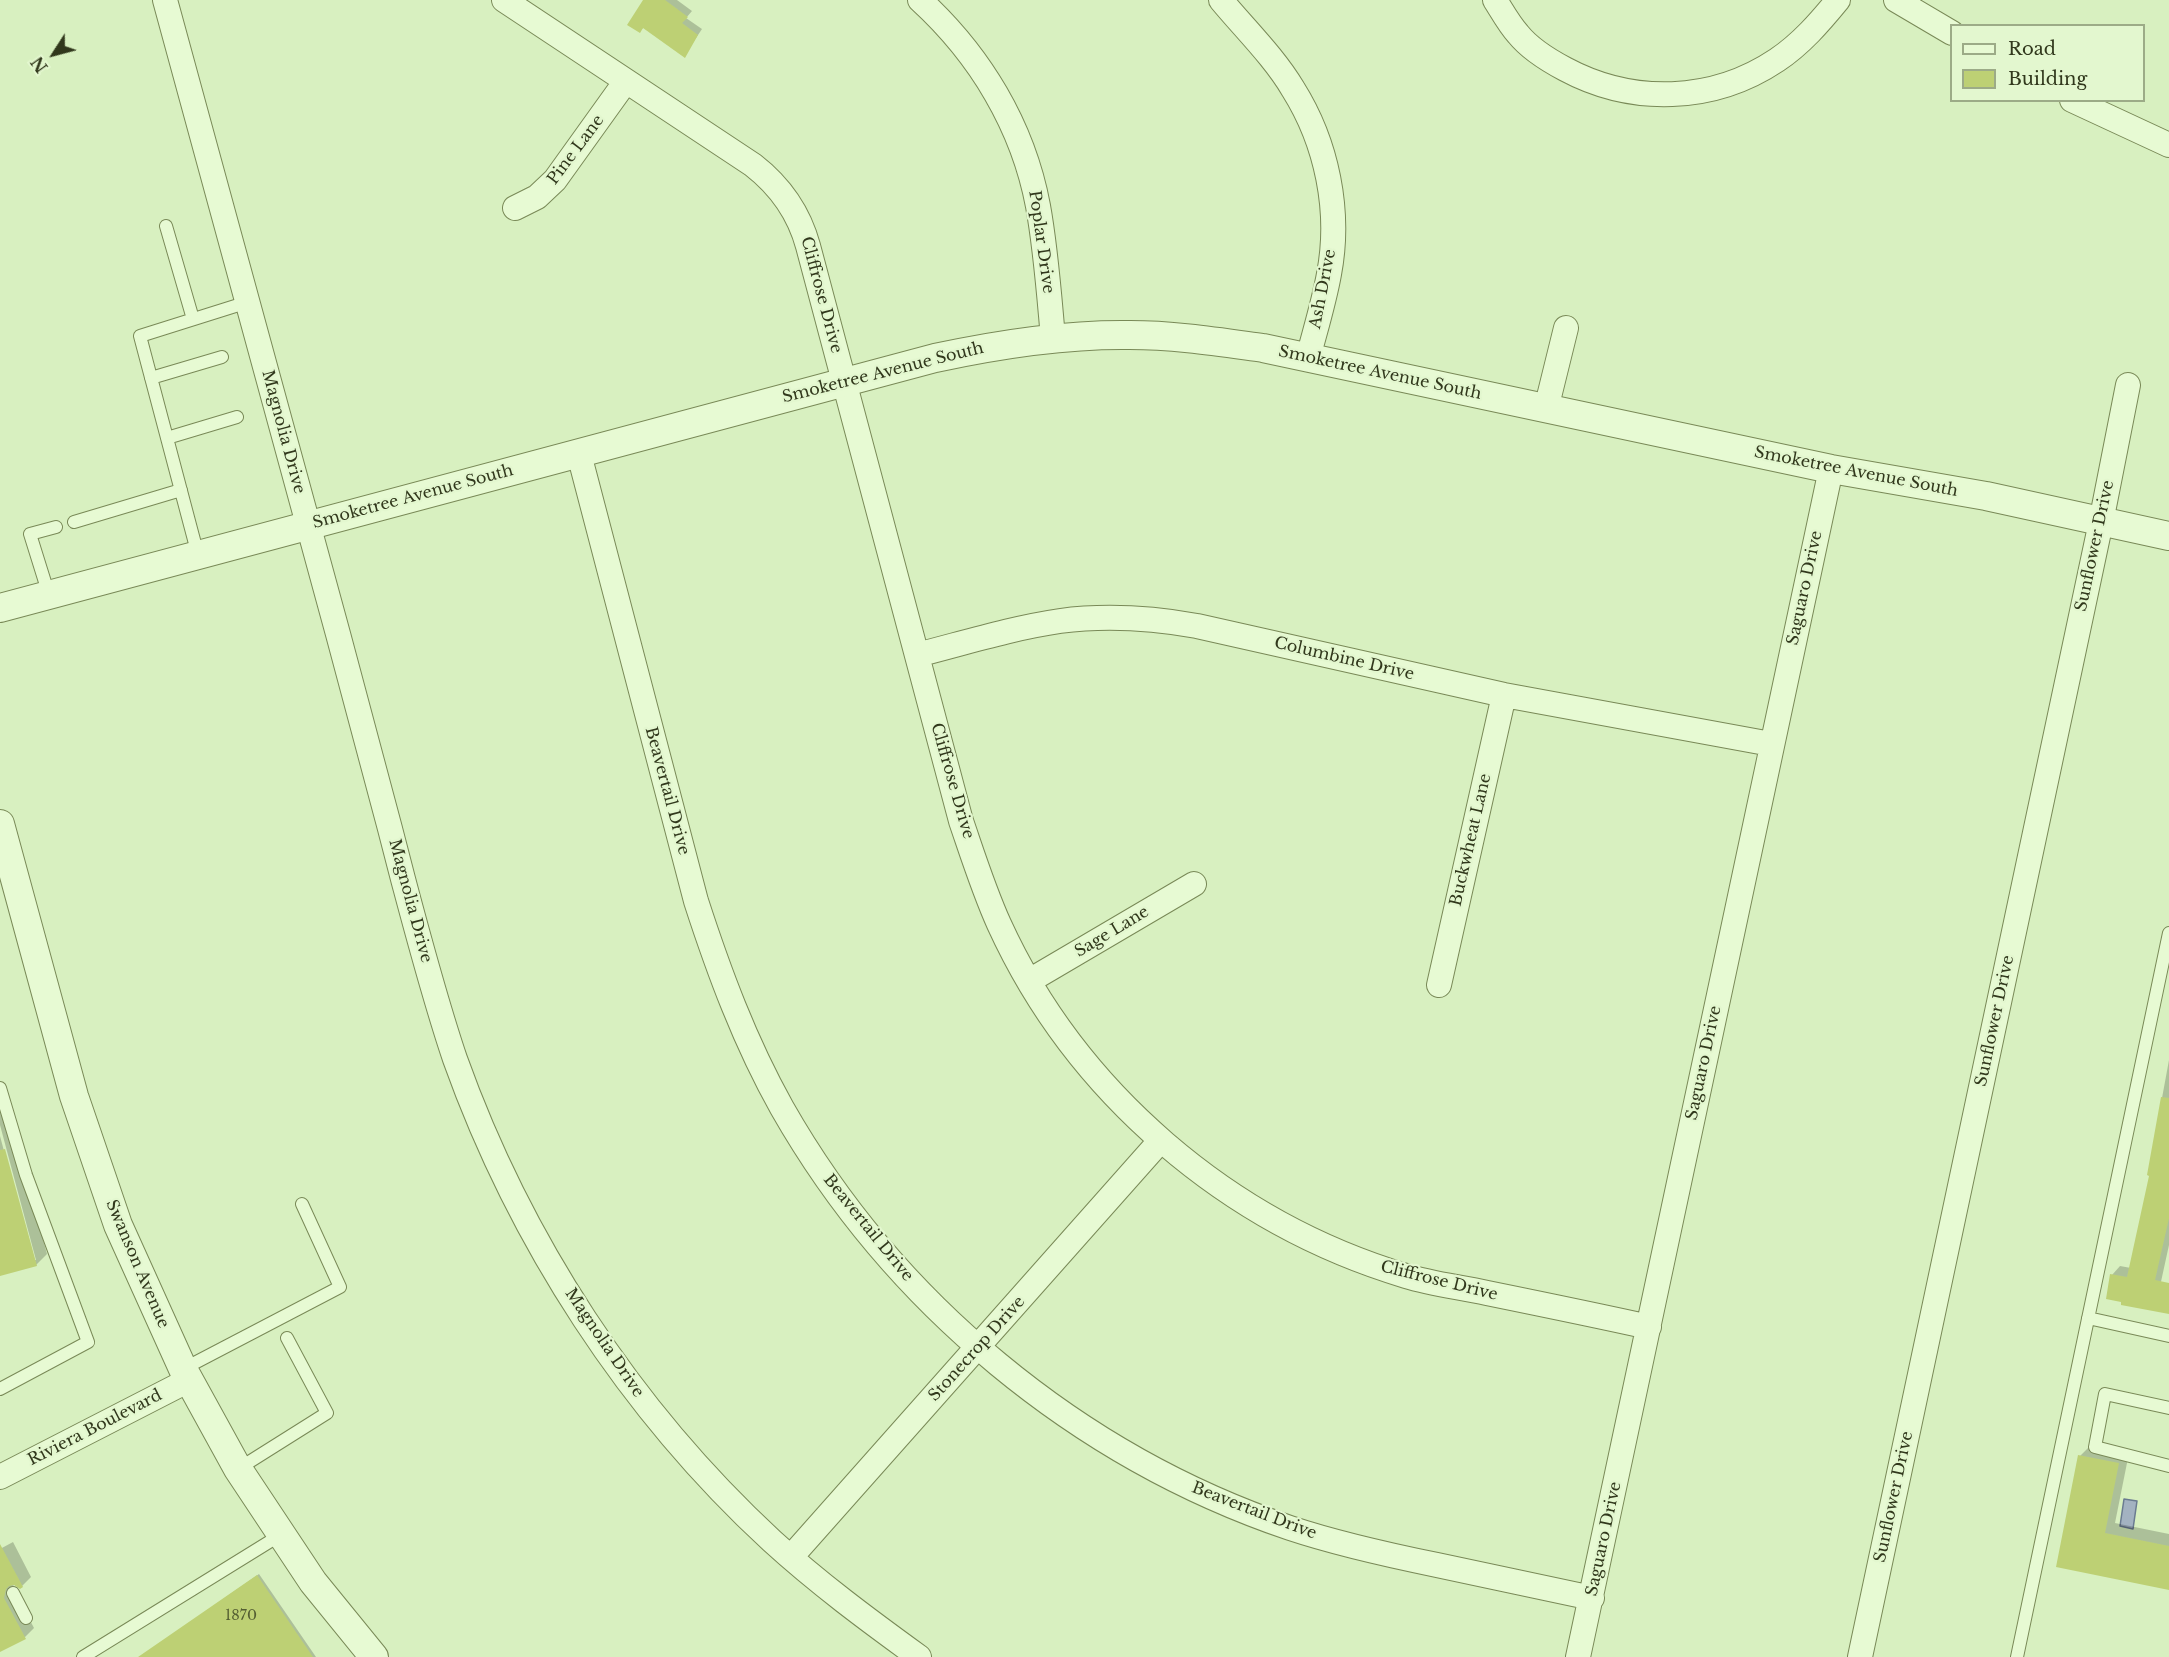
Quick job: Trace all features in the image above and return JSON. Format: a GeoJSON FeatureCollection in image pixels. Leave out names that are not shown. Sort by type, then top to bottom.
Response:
{"type":"FeatureCollection","features":[{"type":"Feature","properties":{"kind":"street","name":"Magnolia Drive"},"geometry":{"type":"LineString","coordinates":[[165,0],[427,966],[455,1059],[491,1149],[551,1264],[585,1319],[641,1398],[704,1472],[772,1540],[845,1604],[919,1657]]}},
{"type":"Feature","properties":{"kind":"street","name":"Cliffrose Drive"},"geometry":{"type":"LineString","coordinates":[[504,0],[753,165],[772,181],[788,201],[805,234],[961,821],[978,874],[999,925],[1029,981],[1055,1022],[1088,1066],[1161,1140],[1210,1180],[1256,1210],[1305,1237],[1356,1259],[1408,1277],[1649,1327]]}},
{"type":"Feature","properties":{"kind":"street","name":"Poplar Drive"},"geometry":{"type":"LineString","coordinates":[[920,0],[959,40],[978,65],[1004,109],[1021,147],[1038,206],[1053,338]]}},
{"type":"Feature","properties":{"kind":"street","name":"Ash Drive"},"geometry":{"type":"LineString","coordinates":[[1221,0],[1293,88],[1313,127],[1326,168],[1332,210],[1332,254],[1308,358]]}},
{"type":"Feature","properties":{"kind":"street"},"geometry":{"type":"LineString","coordinates":[[1495,0],[1518,34],[1544,57],[1559,66],[1608,87],[1661,95],[1713,89],[1763,69],[1792,50],[1838,0]]}},
{"type":"Feature","properties":{"kind":"street"},"geometry":{"type":"LineString","coordinates":[[1896,0],[1950,32]]}},
{"type":"Feature","properties":{"kind":"street","name":"Pine Lane"},"geometry":{"type":"LineString","coordinates":[[515,208],[537,196],[555,180],[626,81]]}},
{"type":"Feature","properties":{"kind":"street"},"geometry":{"type":"LineString","coordinates":[[2076,102],[2169,145]]}},
{"type":"Feature","properties":{"kind":"street"},"geometry":{"type":"LineString","coordinates":[[1546,409],[1566,328]]}},
{"type":"Feature","properties":{"kind":"street","name":"Smoketree Avenue South"},"geometry":{"type":"LineString","coordinates":[[0,608],[935,358],[999,345],[1053,338],[1131,335],[1197,339],[1263,348],[1831,469],[1986,496],[2169,536]]}},
{"type":"Feature","properties":{"kind":"street","name":"Sunflower Drive"},"geometry":{"type":"LineString","coordinates":[[1860,1657],[2101,522],[2128,385]]}},
{"type":"Feature","properties":{"kind":"street","name":"Beavertail Drive"},"geometry":{"type":"LineString","coordinates":[[579,454],[696,901],[719,972],[748,1041],[782,1108],[822,1171],[867,1231],[916,1288],[978,1348],[1027,1388],[1088,1431],[1153,1469],[1221,1501],[1290,1528],[1362,1549],[1592,1598]]}},
{"type":"Feature","properties":{"kind":"street","name":"Saguaro Drive"},"geometry":{"type":"LineString","coordinates":[[1578,1657],[1831,469]]}},
{"type":"Feature","properties":{"kind":"street","name":"Columbine Drive"},"geometry":{"type":"LineString","coordinates":[[917,655],[1061,621],[1095,618],[1141,619],[1197,626],[1504,695],[1771,744]]}},
{"type":"Feature","properties":{"kind":"street","name":"Buckwheat Lane"},"geometry":{"type":"LineString","coordinates":[[1439,985],[1504,695]]}},
{"type":"Feature","properties":{"kind":"street","name":"Swanson Avenue"},"geometry":{"type":"LineString","coordinates":[[0,824],[81,1118],[118,1225],[186,1375],[238,1469],[313,1582],[374,1657]]}},
{"type":"Feature","properties":{"kind":"street","name":"Sage Lane"},"geometry":{"type":"LineString","coordinates":[[1029,981],[1194,884]]}},
{"type":"Feature","properties":{"kind":"street","name":"Stonecrop Drive"},"geometry":{"type":"LineString","coordinates":[[791,1557],[1161,1140]]}},
{"type":"Feature","properties":{"kind":"street","name":"Riviera Boulevard"},"geometry":{"type":"LineString","coordinates":[[0,1477],[186,1375]]}},
{"type":"Feature","properties":{"kind":"lane"},"geometry":{"type":"LineString","coordinates":[[166,226],[193,319]]}},
{"type":"Feature","properties":{"kind":"lane"},"geometry":{"type":"LineString","coordinates":[[198,555],[140,336],[248,302]]}},
{"type":"Feature","properties":{"kind":"lane"},"geometry":{"type":"LineString","coordinates":[[151,378],[222,357]]}},
{"type":"Feature","properties":{"kind":"lane"},"geometry":{"type":"LineString","coordinates":[[167,438],[237,417]]}},
{"type":"Feature","properties":{"kind":"lane"},"geometry":{"type":"LineString","coordinates":[[74,522],[181,490]]}},
{"type":"Feature","properties":{"kind":"lane"},"geometry":{"type":"LineString","coordinates":[[49,595],[30,534],[56,527]]}},
{"type":"Feature","properties":{"kind":"lane"},"geometry":{"type":"LineString","coordinates":[[2017,1657],[2088,1318],[2164,985],[2169,933]]}},
{"type":"Feature","properties":{"kind":"lane"},"geometry":{"type":"LineString","coordinates":[[0,1088],[26,1175],[88,1342],[0,1389]]}},
{"type":"Feature","properties":{"kind":"lane"},"geometry":{"type":"LineString","coordinates":[[186,1375],[340,1287],[302,1204]]}},
{"type":"Feature","properties":{"kind":"lane"},"geometry":{"type":"LineString","coordinates":[[2088,1318],[2169,1336]]}},
{"type":"Feature","properties":{"kind":"lane"},"geometry":{"type":"LineString","coordinates":[[238,1469],[327,1413],[287,1338]]}},
{"type":"Feature","properties":{"kind":"lane"},"geometry":{"type":"LineString","coordinates":[[2169,1408],[2104,1394],[2095,1447],[2169,1466]]}},
{"type":"Feature","properties":{"kind":"lane"},"geometry":{"type":"LineString","coordinates":[[83,1657],[282,1534]]}},
{"type":"Feature","properties":{"kind":"lane"},"geometry":{"type":"LineString","coordinates":[[13,1593],[26,1618]]}},
{"type":"Feature","properties":{"kind":"water"},"geometry":{"type":"Polygon","coordinates":[[[2124,1499],[2137,1501],[2133,1529],[2120,1526],[2124,1499]]]}},
{"type":"Feature","properties":{"kind":"building"},"geometry":{"type":"Polygon","coordinates":[[[643,0],[665,0],[688,17],[682,23],[698,35],[685,58],[643,28],[640,33],[627,25],[643,0]]]}},
{"type":"Feature","properties":{"kind":"building"},"geometry":{"type":"Polygon","coordinates":[[[2161,1097],[2169,1098],[2169,1218],[2155,1280],[2169,1283],[2169,1314],[2121,1305],[2121,1302],[2106,1299],[2110,1274],[2127,1277],[2149,1176],[2147,1175],[2161,1097]]]}},
{"type":"Feature","properties":{"kind":"building"},"geometry":{"type":"Polygon","coordinates":[[[5,1149],[37,1266],[0,1276],[0,1150],[5,1149]]]}},
{"type":"Feature","properties":{"kind":"building"},"geometry":{"type":"Polygon","coordinates":[[[2078,1455],[2119,1463],[2105,1533],[2169,1546],[2169,1590],[2056,1567],[2078,1455]]]}},
{"type":"Feature","properties":{"kind":"building"},"geometry":{"type":"Polygon","coordinates":[[[0,1544],[23,1587],[20,1589],[14,1585],[9,1586],[4,1598],[26,1639],[0,1652],[0,1544]]]}},
{"type":"Feature","properties":{"kind":"building"},"geometry":{"type":"Polygon","coordinates":[[[257,1575],[313,1657],[138,1657],[257,1575]]]}}]}
